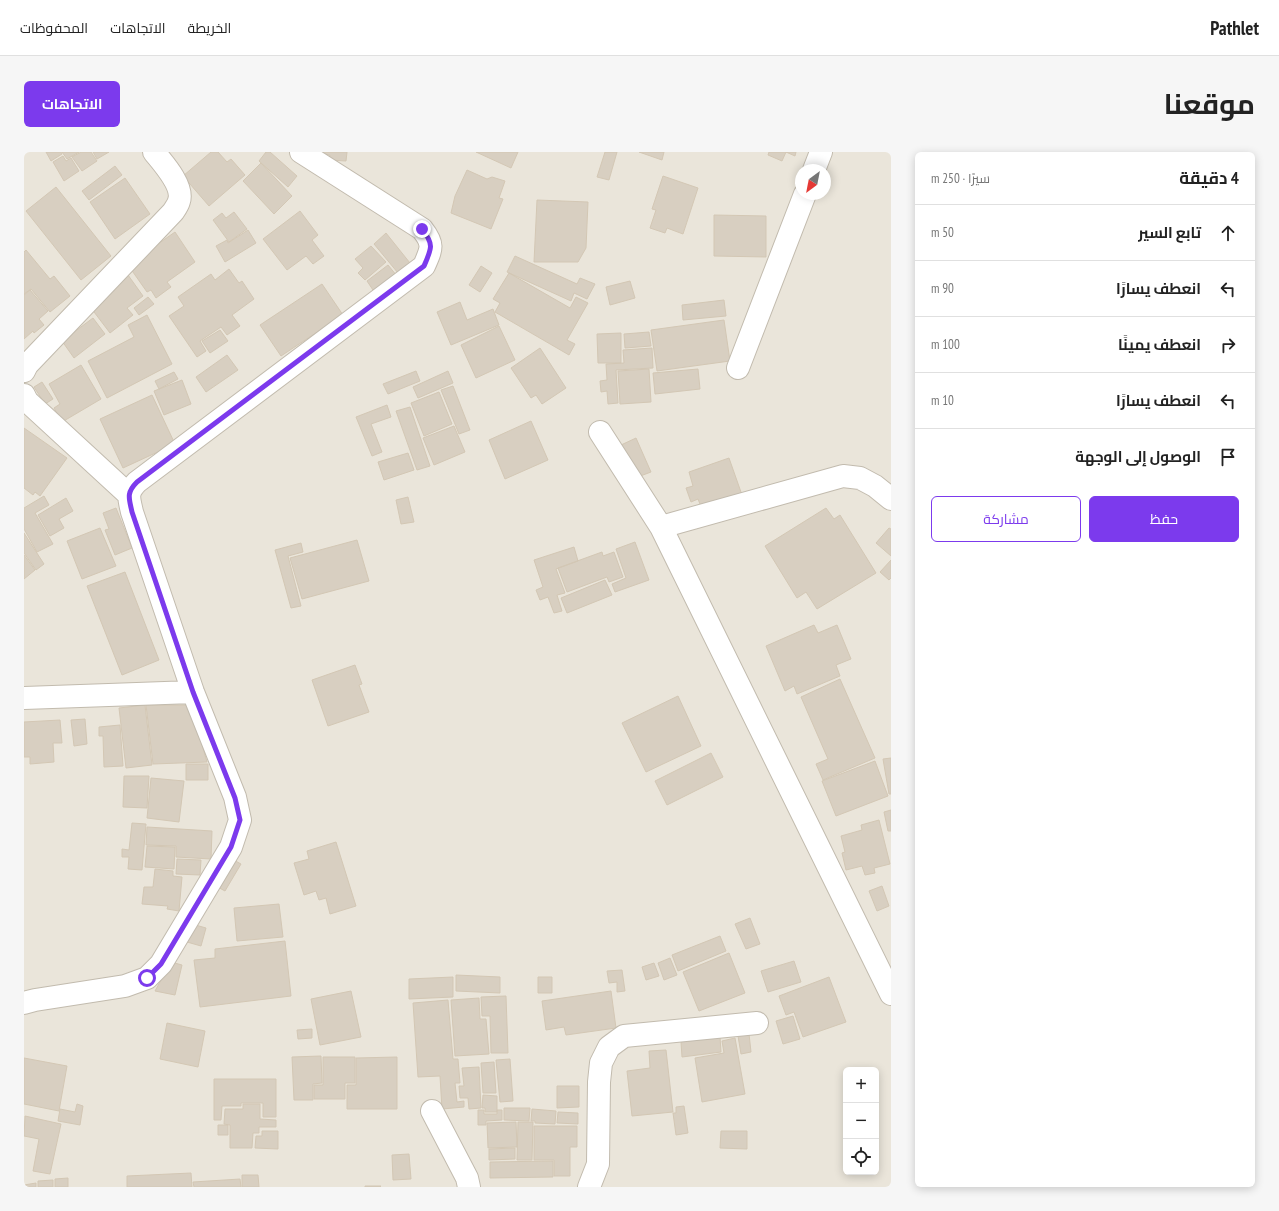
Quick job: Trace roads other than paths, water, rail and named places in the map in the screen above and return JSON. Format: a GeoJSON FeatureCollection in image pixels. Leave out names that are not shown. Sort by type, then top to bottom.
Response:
{"type":"FeatureCollection","features":[{"type":"Feature","properties":{"kind":"street"},"geometry":{"type":"LineString","coordinates":[[24,371],[27,365],[173,212],[180,201],[179,190],[174,178],[154,152]]}},
{"type":"Feature","properties":{"kind":"street"},"geometry":{"type":"LineString","coordinates":[[24,1003],[126,986],[147,978],[161,964],[231,847],[240,820],[235,798],[193,692],[132,512],[129,495],[131,488],[424,266],[430,253],[430,239],[422,229],[301,152]]}},
{"type":"Feature","properties":{"kind":"street"},"geometry":{"type":"LineString","coordinates":[[816,164],[821,152]]}},
{"type":"Feature","properties":{"kind":"street"},"geometry":{"type":"LineString","coordinates":[[738,368],[803,200]]}},
{"type":"Feature","properties":{"kind":"street"},"geometry":{"type":"LineString","coordinates":[[24,395],[27,401],[129,495]]}},
{"type":"Feature","properties":{"kind":"street"},"geometry":{"type":"LineString","coordinates":[[600,432],[661,527],[891,994]]}},
{"type":"Feature","properties":{"kind":"street"},"geometry":{"type":"LineString","coordinates":[[661,527],[843,476],[860,478],[875,486],[891,499]]}},
{"type":"Feature","properties":{"kind":"street"},"geometry":{"type":"LineString","coordinates":[[24,698],[193,692]]}},
{"type":"Feature","properties":{"kind":"street"},"geometry":{"type":"LineString","coordinates":[[589,1187],[598,1164],[599,1082],[601,1063],[609,1047],[624,1036],[756,1024]]}},
{"type":"Feature","properties":{"kind":"street"},"geometry":{"type":"LineString","coordinates":[[432,1111],[467,1178],[470,1187]]}}]}
